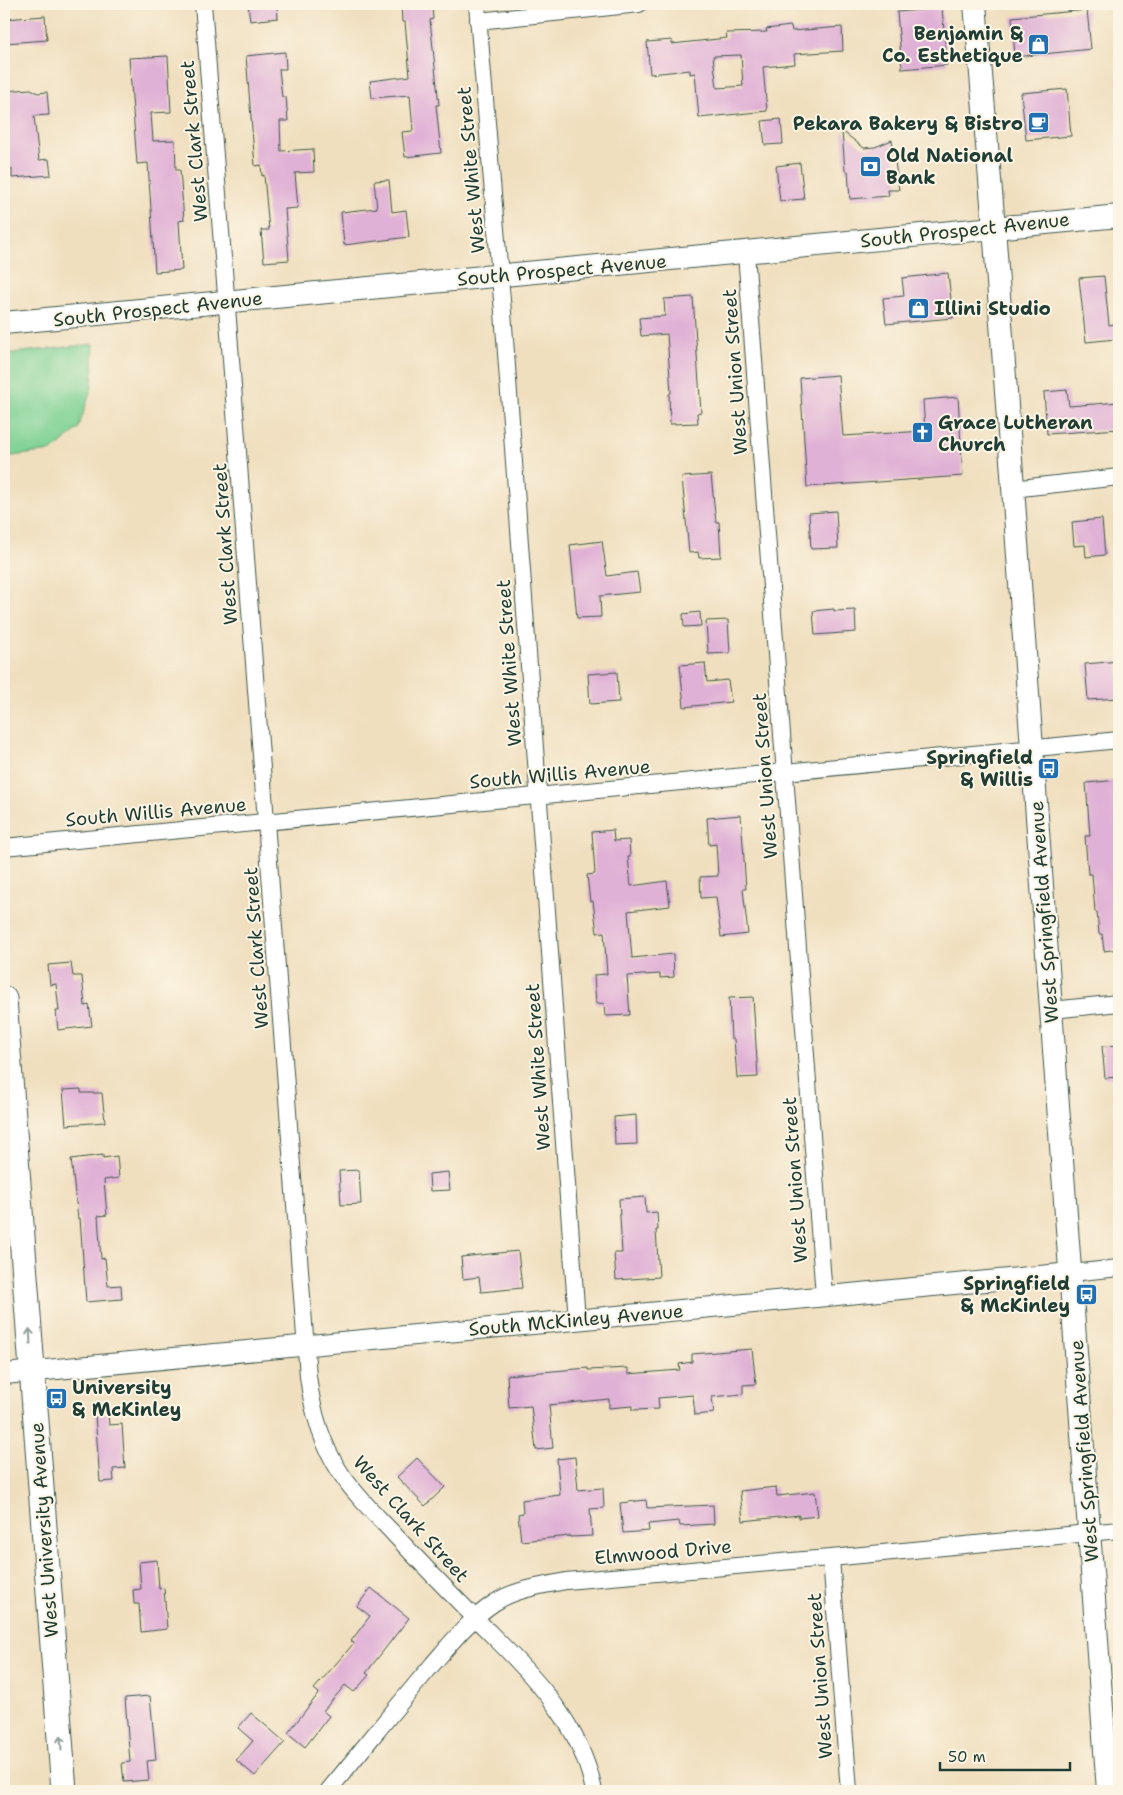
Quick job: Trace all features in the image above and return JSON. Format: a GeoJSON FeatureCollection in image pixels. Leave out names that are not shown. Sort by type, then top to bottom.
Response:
{"type":"FeatureCollection","features":[{"type":"Feature","properties":{"kind":"main road","name":"West Springfield Avenue"},"geometry":{"type":"LineString","coordinates":[[975,4],[994,227],[1108,1791]]}},
{"type":"Feature","properties":{"kind":"main road","name":"South Prospect Avenue"},"geometry":{"type":"LineString","coordinates":[[4,324],[1119,216]]}},
{"type":"Feature","properties":{"kind":"main road","name":"West University Avenue"},"geometry":{"type":"LineString","coordinates":[[4,999],[64,1791]]}},
{"type":"Feature","properties":{"kind":"street","name":"West Clark Street"},"geometry":{"type":"LineString","coordinates":[[202,4],[227,302],[309,1388],[316,1420],[328,1450],[340,1472],[359,1496],[549,1694],[568,1723],[582,1752],[594,1791]]}},
{"type":"Feature","properties":{"kind":"street","name":"West White Street"},"geometry":{"type":"LineString","coordinates":[[477,4],[500,276],[577,1320]]}},
{"type":"Feature","properties":{"kind":"street"},"geometry":{"type":"LineString","coordinates":[[478,21],[639,4]]}},
{"type":"Feature","properties":{"kind":"street","name":"West Union Street"},"geometry":{"type":"LineString","coordinates":[[746,253],[824,1296]]}},
{"type":"Feature","properties":{"kind":"street"},"geometry":{"type":"LineString","coordinates":[[1012,489],[1119,478]]}},
{"type":"Feature","properties":{"kind":"street","name":"South Willis Avenue"},"geometry":{"type":"LineString","coordinates":[[4,847],[1119,740]]}},
{"type":"Feature","properties":{"kind":"street"},"geometry":{"type":"LineString","coordinates":[[1052,1010],[1119,1003]]}},
{"type":"Feature","properties":{"kind":"street","name":"South McKinley Avenue"},"geometry":{"type":"LineString","coordinates":[[4,1374],[1119,1268]]}},
{"type":"Feature","properties":{"kind":"street","name":"Elmwood Drive"},"geometry":{"type":"LineString","coordinates":[[328,1791],[410,1691],[475,1618],[494,1603],[512,1594],[537,1586],[556,1583],[1119,1530]]}},
{"type":"Feature","properties":{"kind":"street","name":"West Union Street"},"geometry":{"type":"LineString","coordinates":[[831,1558],[849,1791]]}},
{"type":"Feature","properties":{"kind":"green space"},"geometry":{"type":"Polygon","coordinates":[[[94,344],[92,387],[78,429],[52,451],[4,457],[4,354],[94,344]]]}},
{"type":"Feature","properties":{"kind":"building"},"geometry":{"type":"Polygon","coordinates":[[[248,4],[277,4],[278,18],[250,21],[248,4]]]}},
{"type":"Feature","properties":{"kind":"building"},"geometry":{"type":"Polygon","coordinates":[[[401,4],[432,4],[433,19],[430,20],[439,105],[436,105],[441,153],[405,157],[402,132],[413,131],[410,95],[372,98],[370,81],[410,76],[405,22],[402,22],[401,4]]]}},
{"type":"Feature","properties":{"kind":"building"},"geometry":{"type":"Polygon","coordinates":[[[942,8],[947,65],[902,69],[897,12],[942,8]]]}},
{"type":"Feature","properties":{"kind":"building"},"geometry":{"type":"Polygon","coordinates":[[[1087,10],[1091,49],[1015,57],[1012,17],[1087,10]]]}},
{"type":"Feature","properties":{"kind":"building"},"geometry":{"type":"Polygon","coordinates":[[[45,16],[47,40],[5,43],[4,19],[45,16]]]}},
{"type":"Feature","properties":{"kind":"building"},"geometry":{"type":"Polygon","coordinates":[[[791,26],[792,31],[842,27],[843,51],[794,54],[795,64],[763,67],[767,111],[699,118],[695,73],[690,74],[690,70],[650,74],[647,42],[672,40],[672,44],[727,38],[726,33],[767,32],[766,29],[791,26]],[[741,55],[713,56],[717,88],[743,86],[741,55]]]}},
{"type":"Feature","properties":{"kind":"building"},"geometry":{"type":"Polygon","coordinates":[[[285,52],[286,69],[279,69],[282,97],[286,97],[288,121],[280,121],[281,151],[313,149],[314,172],[295,173],[298,208],[285,209],[289,260],[264,262],[261,230],[269,230],[264,175],[262,176],[261,165],[255,166],[246,56],[285,52]]]}},
{"type":"Feature","properties":{"kind":"building"},"geometry":{"type":"Polygon","coordinates":[[[168,56],[171,112],[151,113],[153,141],[175,140],[176,170],[180,170],[184,220],[179,221],[182,270],[155,272],[148,163],[137,164],[129,58],[168,56]]]}},
{"type":"Feature","properties":{"kind":"building"},"geometry":{"type":"Polygon","coordinates":[[[31,89],[38,93],[47,92],[49,115],[34,116],[39,160],[49,159],[51,175],[12,178],[12,169],[4,170],[4,91],[31,89]]]}},
{"type":"Feature","properties":{"kind":"building"},"geometry":{"type":"Polygon","coordinates":[[[1067,89],[1071,136],[1026,140],[1021,93],[1067,89]]]}},
{"type":"Feature","properties":{"kind":"building"},"geometry":{"type":"Polygon","coordinates":[[[781,119],[783,144],[765,145],[762,121],[781,119]]]}},
{"type":"Feature","properties":{"kind":"building","name":"Old National Bank"},"geometry":{"type":"Polygon","coordinates":[[[842,131],[864,148],[875,147],[892,140],[899,190],[888,190],[889,196],[850,199],[848,171],[845,171],[842,131]]]}},
{"type":"Feature","properties":{"kind":"building"},"geometry":{"type":"Polygon","coordinates":[[[800,163],[804,199],[780,201],[776,166],[800,163]]]}},
{"type":"Feature","properties":{"kind":"building"},"geometry":{"type":"Polygon","coordinates":[[[389,180],[392,212],[406,210],[409,237],[344,245],[341,212],[377,208],[374,181],[389,180]]]}},
{"type":"Feature","properties":{"kind":"building","name":"Illini Studio"},"geometry":{"type":"Polygon","coordinates":[[[948,273],[953,318],[886,324],[883,298],[904,296],[902,278],[948,273]]]}},
{"type":"Feature","properties":{"kind":"building"},"geometry":{"type":"Polygon","coordinates":[[[1104,276],[1109,325],[1115,324],[1116,339],[1086,342],[1079,278],[1104,276]]]}},
{"type":"Feature","properties":{"kind":"building"},"geometry":{"type":"Polygon","coordinates":[[[693,297],[701,412],[697,413],[698,423],[670,424],[669,394],[671,393],[667,334],[641,336],[639,318],[665,316],[664,299],[693,297]]]}},
{"type":"Feature","properties":{"kind":"building","name":"Grace Lutheran Church"},"geometry":{"type":"Polygon","coordinates":[[[838,375],[843,436],[925,431],[923,400],[958,397],[963,476],[807,487],[800,378],[838,375]]]}},
{"type":"Feature","properties":{"kind":"building"},"geometry":{"type":"Polygon","coordinates":[[[1067,390],[1069,406],[1119,402],[1119,429],[1047,434],[1044,392],[1067,390]]]}},
{"type":"Feature","properties":{"kind":"building"},"geometry":{"type":"Polygon","coordinates":[[[711,475],[716,522],[719,522],[721,557],[699,558],[698,552],[689,553],[682,477],[711,475]]]}},
{"type":"Feature","properties":{"kind":"building"},"geometry":{"type":"Polygon","coordinates":[[[836,511],[838,548],[811,549],[809,513],[836,511]]]}},
{"type":"Feature","properties":{"kind":"building"},"geometry":{"type":"Polygon","coordinates":[[[1102,519],[1105,555],[1086,557],[1085,545],[1074,546],[1072,522],[1102,519]]]}},
{"type":"Feature","properties":{"kind":"building"},"geometry":{"type":"Polygon","coordinates":[[[602,541],[607,576],[637,572],[640,592],[600,596],[601,617],[577,618],[570,545],[602,541]]]}},
{"type":"Feature","properties":{"kind":"building"},"geometry":{"type":"Polygon","coordinates":[[[834,609],[834,611],[855,610],[856,632],[815,635],[813,611],[834,609]]]}},
{"type":"Feature","properties":{"kind":"building"},"geometry":{"type":"Polygon","coordinates":[[[700,612],[701,626],[684,627],[683,614],[700,612]]]}},
{"type":"Feature","properties":{"kind":"building"},"geometry":{"type":"Polygon","coordinates":[[[728,620],[730,653],[708,654],[706,621],[728,620]]]}},
{"type":"Feature","properties":{"kind":"building"},"geometry":{"type":"Polygon","coordinates":[[[1119,661],[1119,698],[1088,700],[1085,664],[1119,661]]]}},
{"type":"Feature","properties":{"kind":"building"},"geometry":{"type":"Polygon","coordinates":[[[705,663],[707,682],[728,680],[731,702],[684,707],[680,665],[705,663]]]}},
{"type":"Feature","properties":{"kind":"building"},"geometry":{"type":"Polygon","coordinates":[[[617,672],[619,702],[590,704],[588,674],[617,672]]]}},
{"type":"Feature","properties":{"kind":"building"},"geometry":{"type":"Polygon","coordinates":[[[1119,780],[1119,949],[1104,951],[1102,934],[1099,934],[1097,912],[1095,912],[1092,874],[1088,874],[1085,836],[1090,836],[1086,783],[1119,780]]]}},
{"type":"Feature","properties":{"kind":"building"},"geometry":{"type":"Polygon","coordinates":[[[741,815],[746,889],[743,889],[748,934],[721,937],[716,897],[701,898],[700,877],[718,876],[716,844],[709,845],[707,818],[741,815]]]}},
{"type":"Feature","properties":{"kind":"building"},"geometry":{"type":"Polygon","coordinates":[[[613,830],[614,841],[629,840],[630,857],[628,857],[631,886],[667,881],[670,906],[628,911],[632,958],[673,954],[674,977],[660,978],[660,974],[627,976],[630,1015],[605,1016],[604,1003],[596,1004],[594,975],[607,974],[604,932],[597,933],[593,901],[590,902],[587,875],[595,874],[592,832],[613,830]]]}},
{"type":"Feature","properties":{"kind":"building"},"geometry":{"type":"Polygon","coordinates":[[[71,963],[73,976],[82,976],[85,1006],[89,1005],[92,1026],[58,1030],[56,1011],[59,1011],[56,984],[50,985],[48,965],[71,963]]]}},
{"type":"Feature","properties":{"kind":"building"},"geometry":{"type":"Polygon","coordinates":[[[753,997],[758,1077],[737,1078],[734,1039],[731,1039],[729,998],[753,997]]]}},
{"type":"Feature","properties":{"kind":"building"},"geometry":{"type":"Polygon","coordinates":[[[1119,1045],[1119,1077],[1105,1078],[1102,1046],[1119,1045]]]}},
{"type":"Feature","properties":{"kind":"building"},"geometry":{"type":"Polygon","coordinates":[[[81,1089],[81,1093],[102,1093],[105,1122],[66,1125],[63,1090],[81,1089]]]}},
{"type":"Feature","properties":{"kind":"building"},"geometry":{"type":"Polygon","coordinates":[[[636,1115],[637,1144],[615,1145],[614,1117],[636,1115]]]}},
{"type":"Feature","properties":{"kind":"building"},"geometry":{"type":"Polygon","coordinates":[[[103,1155],[103,1158],[117,1156],[119,1178],[104,1180],[107,1215],[98,1216],[101,1259],[105,1258],[108,1286],[121,1285],[122,1299],[86,1302],[80,1218],[78,1219],[71,1159],[103,1155]]]}},
{"type":"Feature","properties":{"kind":"building"},"geometry":{"type":"Polygon","coordinates":[[[359,1170],[361,1204],[341,1205],[339,1171],[359,1170]]]}},
{"type":"Feature","properties":{"kind":"building"},"geometry":{"type":"Polygon","coordinates":[[[448,1172],[450,1190],[430,1191],[429,1174],[448,1172]]]}},
{"type":"Feature","properties":{"kind":"building"},"geometry":{"type":"Polygon","coordinates":[[[645,1197],[646,1213],[657,1212],[658,1230],[656,1230],[659,1277],[616,1280],[614,1253],[622,1253],[619,1199],[645,1197]]]}},
{"type":"Feature","properties":{"kind":"building"},"geometry":{"type":"Polygon","coordinates":[[[518,1251],[522,1288],[481,1292],[479,1277],[463,1279],[461,1257],[518,1251]]]}},
{"type":"Feature","properties":{"kind":"building"},"geometry":{"type":"Polygon","coordinates":[[[752,1349],[756,1384],[743,1385],[743,1394],[712,1397],[714,1413],[695,1415],[693,1395],[658,1398],[659,1409],[632,1410],[632,1406],[609,1408],[609,1399],[549,1405],[553,1448],[536,1450],[531,1406],[509,1408],[507,1375],[588,1368],[588,1370],[628,1368],[628,1374],[680,1370],[679,1364],[692,1362],[692,1354],[752,1349]]]}},
{"type":"Feature","properties":{"kind":"building"},"geometry":{"type":"Polygon","coordinates":[[[108,1413],[109,1425],[122,1424],[125,1468],[113,1469],[114,1481],[100,1482],[95,1414],[108,1413]]]}},
{"type":"Feature","properties":{"kind":"building"},"geometry":{"type":"Polygon","coordinates":[[[575,1457],[578,1490],[603,1488],[604,1508],[590,1509],[592,1536],[570,1536],[521,1541],[518,1514],[523,1513],[522,1500],[560,1495],[557,1459],[575,1457]]]}},
{"type":"Feature","properties":{"kind":"building"},"geometry":{"type":"Polygon","coordinates":[[[417,1458],[445,1487],[425,1506],[397,1477],[417,1458]]]}},
{"type":"Feature","properties":{"kind":"building"},"geometry":{"type":"Polygon","coordinates":[[[776,1487],[777,1496],[815,1492],[818,1516],[799,1518],[799,1515],[743,1521],[740,1491],[776,1487]]]}},
{"type":"Feature","properties":{"kind":"building"},"geometry":{"type":"Polygon","coordinates":[[[646,1500],[647,1508],[713,1505],[714,1524],[680,1526],[679,1521],[648,1524],[649,1531],[623,1533],[620,1503],[646,1500]]]}},
{"type":"Feature","properties":{"kind":"building"},"geometry":{"type":"Polygon","coordinates":[[[157,1560],[159,1589],[164,1588],[167,1629],[141,1632],[139,1604],[134,1604],[133,1590],[141,1589],[139,1562],[157,1560]]]}},
{"type":"Feature","properties":{"kind":"building"},"geometry":{"type":"Polygon","coordinates":[[[371,1588],[409,1618],[366,1673],[369,1675],[354,1692],[345,1685],[323,1711],[329,1716],[305,1747],[288,1733],[319,1693],[314,1689],[354,1643],[351,1641],[370,1616],[357,1606],[371,1588]]]}},
{"type":"Feature","properties":{"kind":"building"},"geometry":{"type":"Polygon","coordinates":[[[150,1696],[156,1760],[147,1761],[149,1780],[124,1782],[122,1763],[130,1762],[125,1698],[150,1696]]]}},
{"type":"Feature","properties":{"kind":"building"},"geometry":{"type":"Polygon","coordinates":[[[251,1713],[285,1742],[255,1776],[236,1760],[253,1741],[238,1728],[251,1713]]]}},
{"type":"Feature","properties":{"kind":"place","name":"Benjamin & Co. Esthetique"},"geometry":{"type":"Point","coordinates":[1039,44]}},
{"type":"Feature","properties":{"kind":"place","name":"Pekara Bakery & Bistro"},"geometry":{"type":"Point","coordinates":[1039,123]}},
{"type":"Feature","properties":{"kind":"place","name":"Old National Bank"},"geometry":{"type":"Point","coordinates":[870,166]}},
{"type":"Feature","properties":{"kind":"place","name":"Illini Studio"},"geometry":{"type":"Point","coordinates":[918,308]}},
{"type":"Feature","properties":{"kind":"place","name":"Grace Lutheran Church"},"geometry":{"type":"Point","coordinates":[922,433]}},
{"type":"Feature","properties":{"kind":"place","name":"Springfield & Willis"},"geometry":{"type":"Point","coordinates":[1049,768]}},
{"type":"Feature","properties":{"kind":"place","name":"Springfield & McKinley"},"geometry":{"type":"Point","coordinates":[1086,1294]}},
{"type":"Feature","properties":{"kind":"place","name":"University & McKinley"},"geometry":{"type":"Point","coordinates":[56,1398]}}]}
